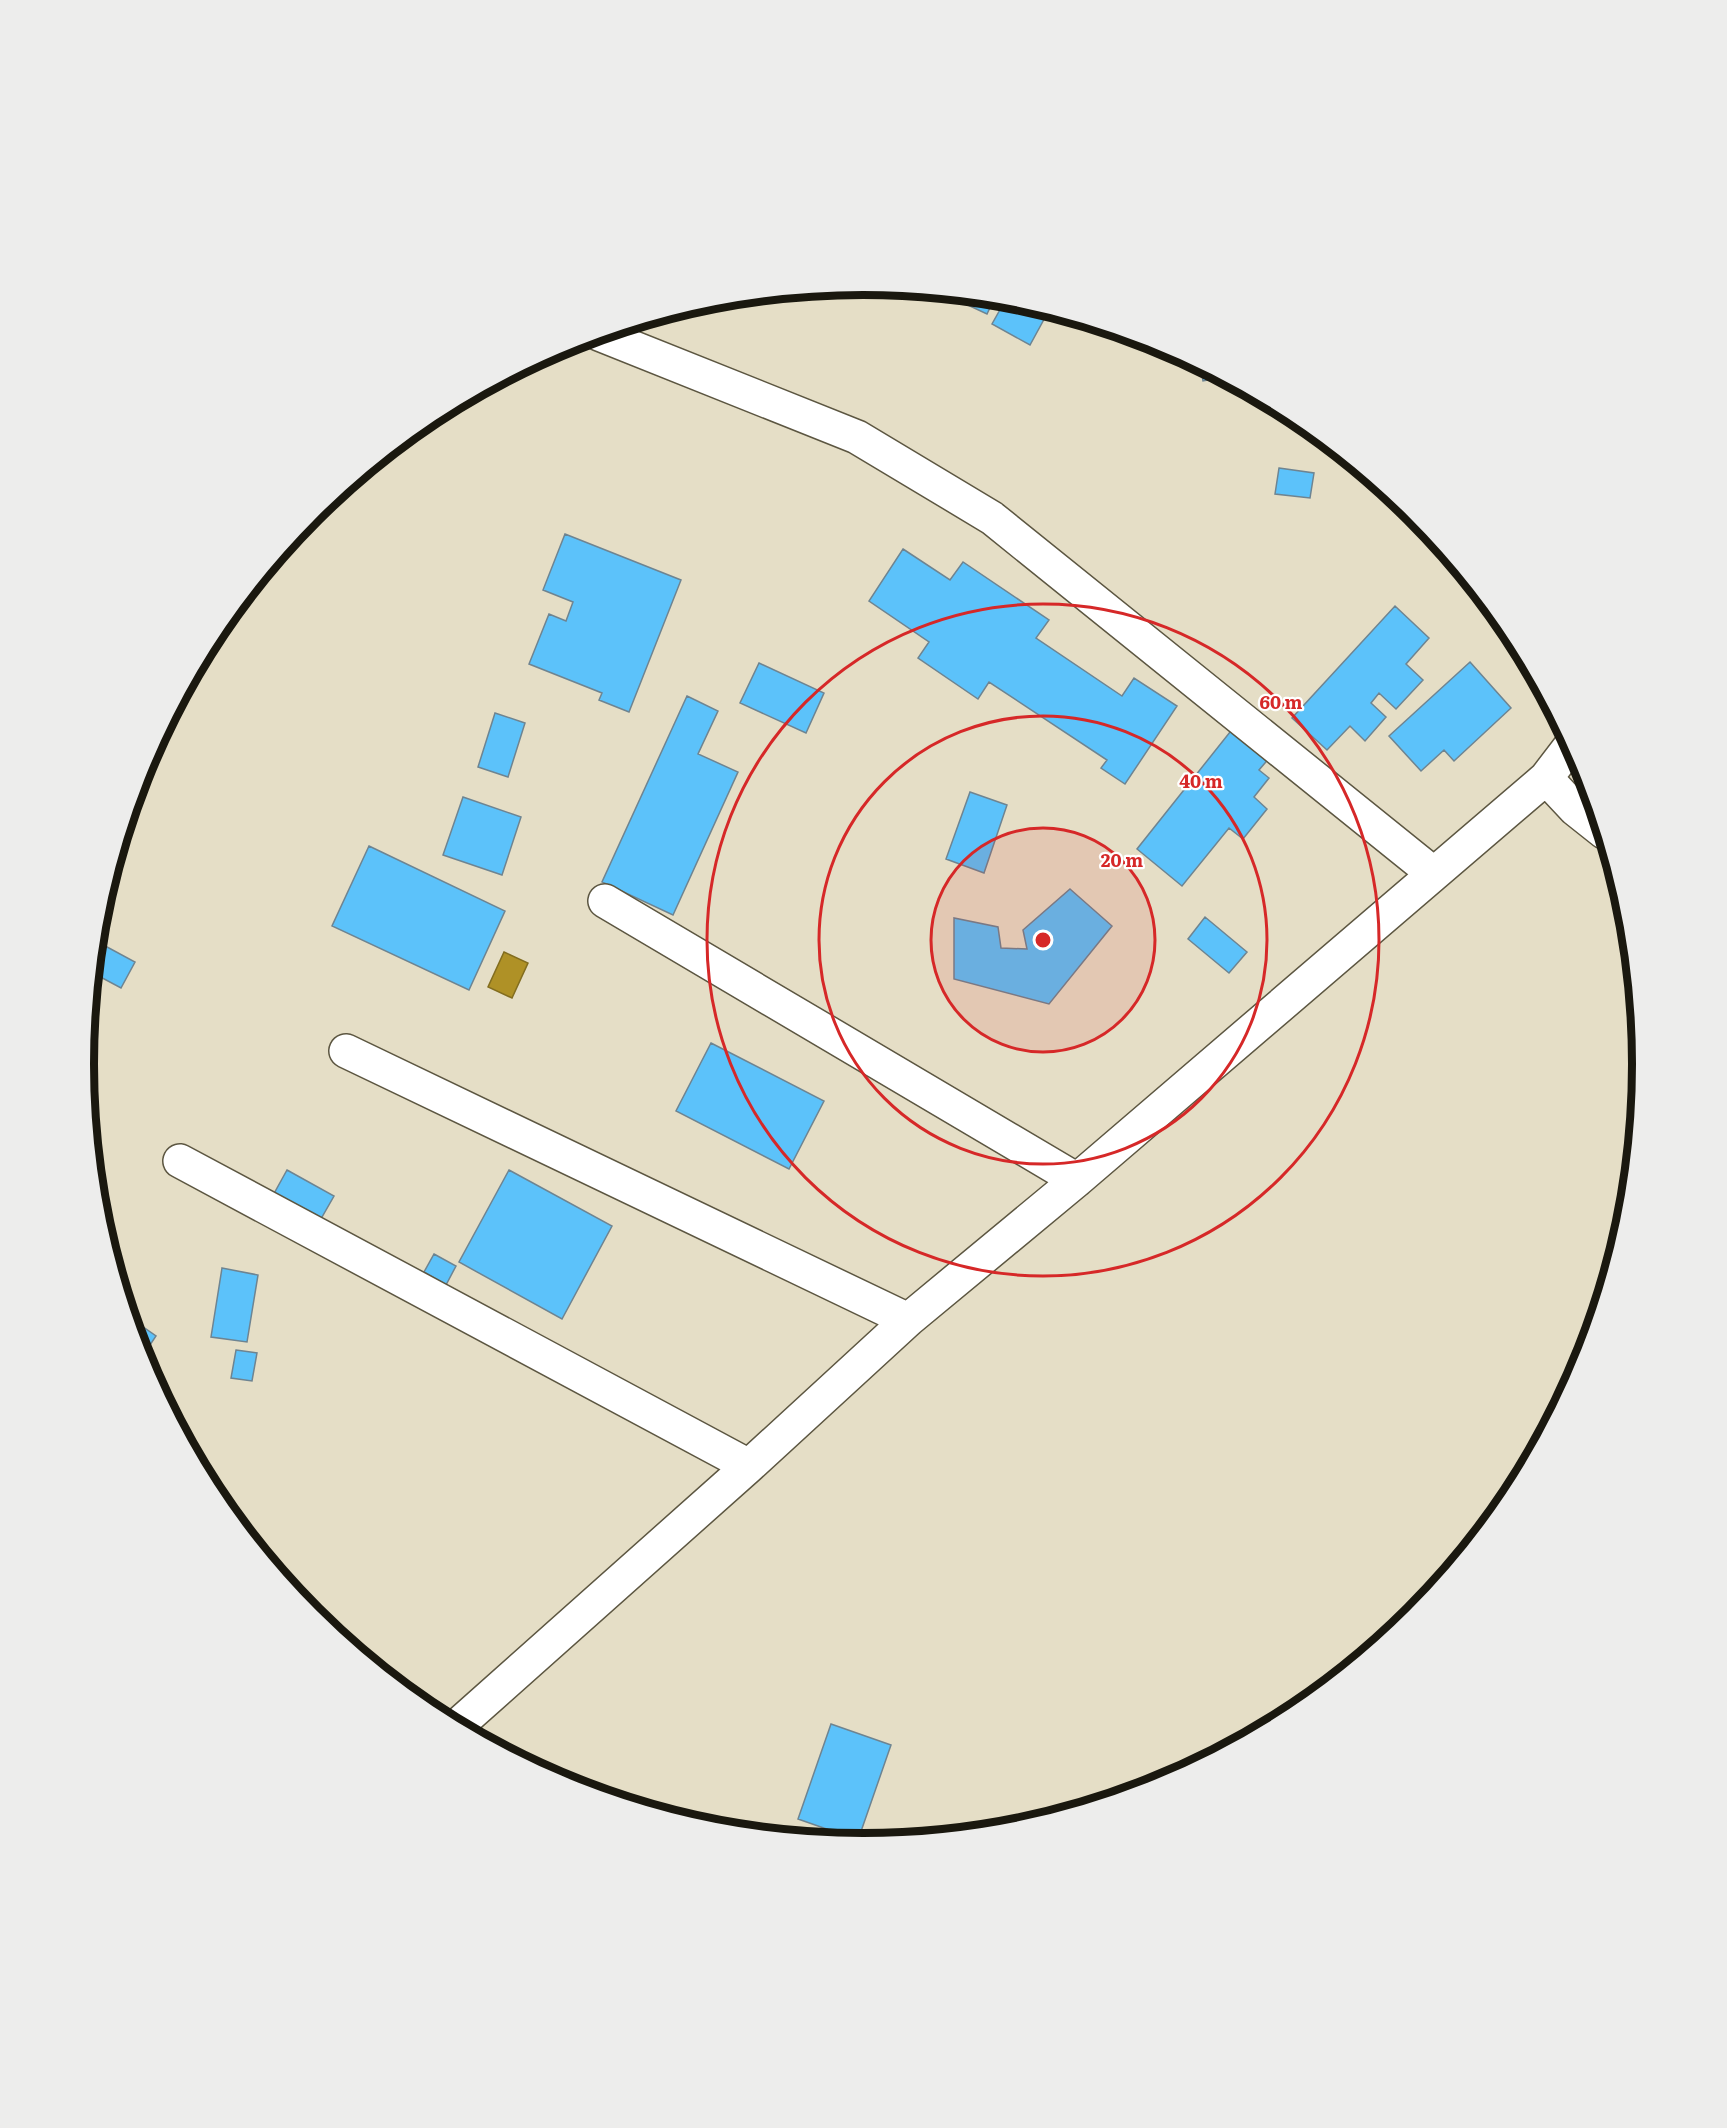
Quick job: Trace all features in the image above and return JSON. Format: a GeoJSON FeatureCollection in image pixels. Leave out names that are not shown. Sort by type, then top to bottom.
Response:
{"type":"FeatureCollection","features":[{"type":"Feature","properties":{"kind":"street"},"geometry":{"type":"LineString","coordinates":[[610,338],[857,437],[992,518],[1434,874]]}},
{"type":"Feature","properties":{"kind":"street"},"geometry":{"type":"LineString","coordinates":[[463,1720],[749,1466],[908,1320],[1077,1180],[1546,778],[1566,752]]}},
{"type":"Feature","properties":{"kind":"street"},"geometry":{"type":"LineString","coordinates":[[1546,778],[1575,809],[1594,824]]}},
{"type":"Feature","properties":{"kind":"street"},"geometry":{"type":"LineString","coordinates":[[605,901],[1077,1180]]}},
{"type":"Feature","properties":{"kind":"street"},"geometry":{"type":"LineString","coordinates":[[346,1051],[908,1320]]}},
{"type":"Feature","properties":{"kind":"street"},"geometry":{"type":"LineString","coordinates":[[180,1161],[749,1466]]}},
{"type":"Feature","properties":{"kind":"shaded area"},"geometry":{"type":"Polygon","coordinates":[[[504,952],[528,963],[512,998],[488,987],[504,952]]]}},
{"type":"Feature","properties":{"kind":"building"},"geometry":{"type":"Polygon","coordinates":[[[960,302],[991,306],[987,314],[960,302]]]}},
{"type":"Feature","properties":{"kind":"building"},"geometry":{"type":"Polygon","coordinates":[[[1001,308],[1045,317],[1030,345],[992,324],[1001,308]]]}},
{"type":"Feature","properties":{"kind":"building"},"geometry":{"type":"Polygon","coordinates":[[[1202,373],[1213,379],[1203,381],[1202,373]]]}},
{"type":"Feature","properties":{"kind":"building"},"geometry":{"type":"Polygon","coordinates":[[[1279,468],[1314,473],[1310,498],[1275,494],[1279,468]]]}},
{"type":"Feature","properties":{"kind":"building"},"geometry":{"type":"Polygon","coordinates":[[[565,534],[681,580],[629,712],[599,700],[602,693],[529,664],[549,614],[566,621],[573,602],[543,590],[565,534]]]}},
{"type":"Feature","properties":{"kind":"building"},"geometry":{"type":"Polygon","coordinates":[[[903,549],[950,580],[963,562],[1049,620],[1036,638],[1122,696],[1134,678],[1177,706],[1125,784],[1101,768],[1107,760],[989,682],[978,699],[918,658],[929,642],[869,601],[903,549]]]}},
{"type":"Feature","properties":{"kind":"building"},"geometry":{"type":"Polygon","coordinates":[[[1395,606],[1429,638],[1406,664],[1423,680],[1396,709],[1379,693],[1371,703],[1386,717],[1365,741],[1350,726],[1327,750],[1292,718],[1395,606]]]}},
{"type":"Feature","properties":{"kind":"building"},"geometry":{"type":"Polygon","coordinates":[[[1470,662],[1511,708],[1454,761],[1444,750],[1421,771],[1389,736],[1470,662]]]}},
{"type":"Feature","properties":{"kind":"building"},"geometry":{"type":"Polygon","coordinates":[[[759,663],[824,693],[806,733],[740,703],[759,663]]]}},
{"type":"Feature","properties":{"kind":"building"},"geometry":{"type":"Polygon","coordinates":[[[687,696],[718,711],[698,754],[738,772],[673,915],[602,882],[687,696]]]}},
{"type":"Feature","properties":{"kind":"building"},"geometry":{"type":"Polygon","coordinates":[[[495,713],[525,723],[508,777],[478,767],[495,713]]]}},
{"type":"Feature","properties":{"kind":"building"},"geometry":{"type":"Polygon","coordinates":[[[1234,727],[1271,756],[1259,770],[1269,778],[1254,797],[1267,809],[1243,839],[1229,828],[1182,886],[1137,849],[1234,727]]]}},
{"type":"Feature","properties":{"kind":"building"},"geometry":{"type":"Polygon","coordinates":[[[970,792],[1007,805],[984,873],[946,859],[970,792]]]}},
{"type":"Feature","properties":{"kind":"building"},"geometry":{"type":"Polygon","coordinates":[[[463,797],[521,817],[502,875],[443,855],[463,797]]]}},
{"type":"Feature","properties":{"kind":"building"},"geometry":{"type":"Polygon","coordinates":[[[369,846],[505,911],[469,990],[332,926],[369,846]]]}},
{"type":"Feature","properties":{"kind":"building"},"geometry":{"type":"Polygon","coordinates":[[[1070,889],[1112,926],[1049,1004],[954,979],[954,918],[998,927],[1001,948],[1027,949],[1023,930],[1070,889]]]}},
{"type":"Feature","properties":{"kind":"building"},"geometry":{"type":"Polygon","coordinates":[[[1205,917],[1247,952],[1229,973],[1188,939],[1205,917]]]}},
{"type":"Feature","properties":{"kind":"building"},"geometry":{"type":"Polygon","coordinates":[[[104,945],[135,962],[121,988],[100,977],[104,945]]]}},
{"type":"Feature","properties":{"kind":"building"},"geometry":{"type":"Polygon","coordinates":[[[711,1043],[824,1101],[789,1169],[676,1111],[711,1043]]]}},
{"type":"Feature","properties":{"kind":"building"},"geometry":{"type":"Polygon","coordinates":[[[287,1170],[334,1196],[318,1224],[271,1199],[287,1170]]]}},
{"type":"Feature","properties":{"kind":"building"},"geometry":{"type":"Polygon","coordinates":[[[509,1170],[612,1226],[562,1319],[459,1262],[509,1170]]]}},
{"type":"Feature","properties":{"kind":"building"},"geometry":{"type":"Polygon","coordinates":[[[434,1254],[456,1266],[446,1285],[424,1272],[434,1254]]]}},
{"type":"Feature","properties":{"kind":"building"},"geometry":{"type":"Polygon","coordinates":[[[222,1268],[258,1275],[247,1342],[211,1337],[222,1268]]]}},
{"type":"Feature","properties":{"kind":"building"},"geometry":{"type":"Polygon","coordinates":[[[140,1325],[156,1336],[149,1347],[140,1325]]]}},
{"type":"Feature","properties":{"kind":"building"},"geometry":{"type":"Polygon","coordinates":[[[236,1350],[257,1353],[252,1381],[231,1378],[236,1350]]]}},
{"type":"Feature","properties":{"kind":"building"},"geometry":{"type":"Polygon","coordinates":[[[831,1724],[891,1745],[860,1833],[835,1832],[798,1819],[831,1724]]]}}]}
